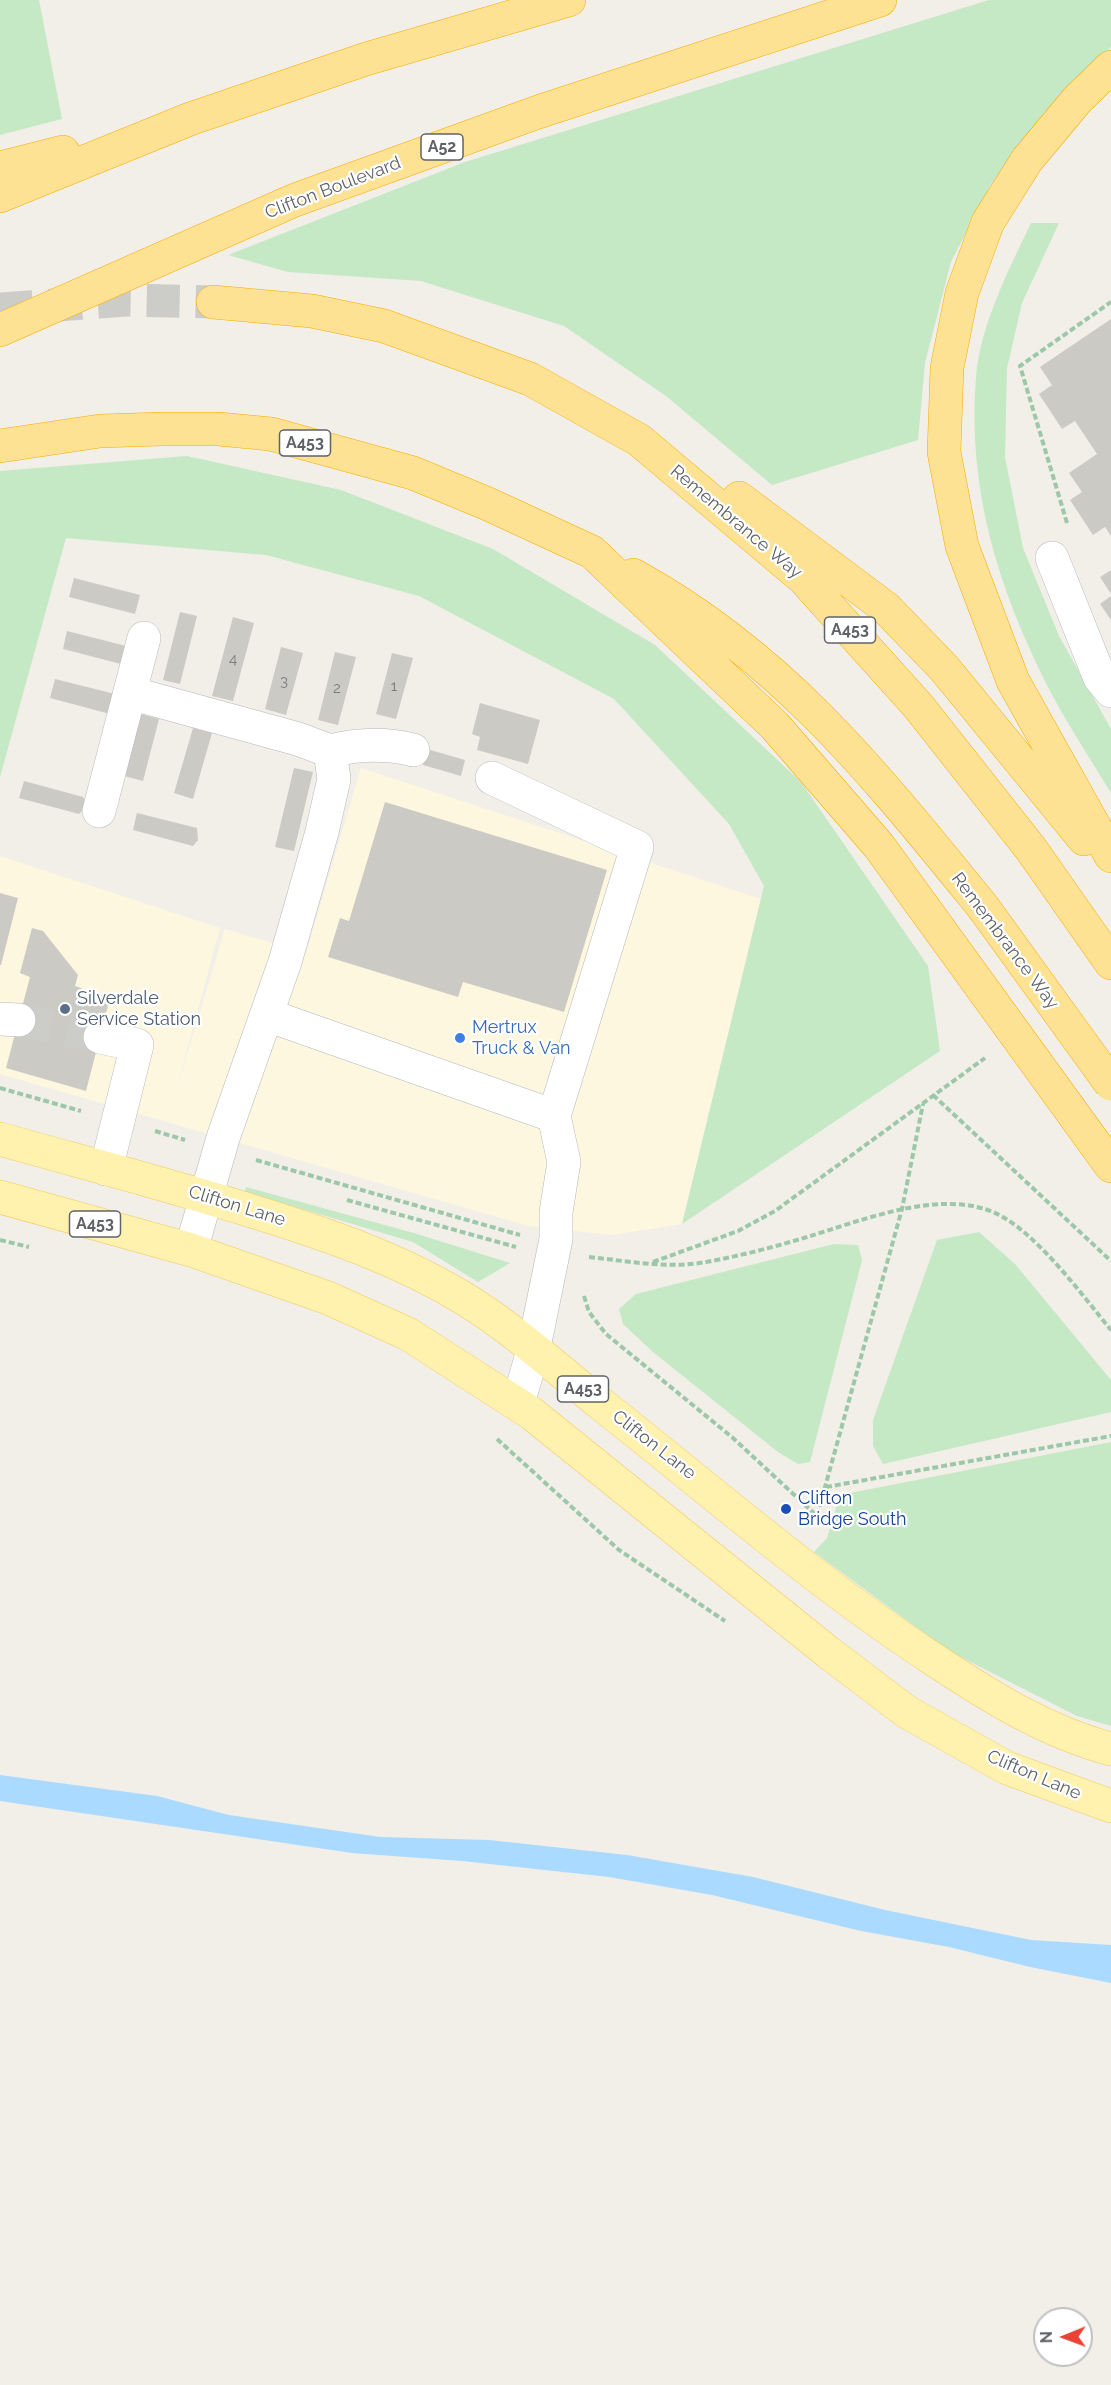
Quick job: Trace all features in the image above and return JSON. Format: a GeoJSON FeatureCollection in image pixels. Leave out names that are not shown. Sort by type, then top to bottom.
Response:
{"type":"FeatureCollection","features":[{"type":"Feature","properties":{"kind":"highway"},"geometry":{"type":"LineString","coordinates":[[0,196],[190,119],[366,59],[569,0]]}},
{"type":"Feature","properties":{"kind":"highway","name":"Clifton Boulevard"},"geometry":{"type":"LineString","coordinates":[[5,329],[295,200],[538,112],[880,0]]}},
{"type":"Feature","properties":{"kind":"highway"},"geometry":{"type":"LineString","coordinates":[[1111,67],[1077,100],[1027,160],[988,222],[962,293],[947,368],[944,452],[962,546],[1013,681],[1111,856]]}},
{"type":"Feature","properties":{"kind":"highway"},"geometry":{"type":"LineString","coordinates":[[0,168],[190,119]]}},
{"type":"Feature","properties":{"kind":"highway","name":"Remembrance Way"},"geometry":{"type":"LineString","coordinates":[[213,302],[312,312],[384,326],[530,379],[639,440],[803,578],[919,707],[1030,849],[1111,963]]}},
{"type":"Feature","properties":{"kind":"highway","name":"A453"},"geometry":{"type":"LineString","coordinates":[[0,446],[100,431],[219,429],[271,434],[413,473],[488,504],[592,552]]}},
{"type":"Feature","properties":{"kind":"highway"},"geometry":{"type":"LineString","coordinates":[[639,440],[731,493],[886,608],[944,668],[1111,872]]}},
{"type":"Feature","properties":{"kind":"highway"},"geometry":{"type":"LineString","coordinates":[[592,552],[775,726],[879,846],[1111,1166]]}},
{"type":"Feature","properties":{"kind":"highway","name":"Remembrance Way"},"geometry":{"type":"LineString","coordinates":[[592,552],[677,599],[713,624],[813,708],[880,780],[983,907],[1111,1084]]}},
{"type":"Feature","properties":{"kind":"main road","name":"Clifton Lane"},"geometry":{"type":"LineString","coordinates":[[0,1139],[205,1196],[367,1250],[415,1272],[469,1302],[534,1347],[864,1614],[996,1700],[1078,1740],[1111,1749]]}},
{"type":"Feature","properties":{"kind":"main road","name":"Clifton Lane"},"geometry":{"type":"LineString","coordinates":[[0,1197],[191,1250],[328,1298],[408,1334],[518,1404],[819,1646],[907,1712],[1007,1768],[1111,1806]]}},
{"type":"Feature","properties":{"kind":"lane"},"geometry":{"type":"LineString","coordinates":[[1052,558],[1100,678],[1111,691]]}},
{"type":"Feature","properties":{"kind":"lane"},"geometry":{"type":"LineString","coordinates":[[99,810],[144,638]]}},
{"type":"Feature","properties":{"kind":"lane"},"geometry":{"type":"LineString","coordinates":[[130,693],[298,739],[330,751],[351,746],[374,745],[413,750]]}},
{"type":"Feature","properties":{"kind":"lane"},"geometry":{"type":"LineString","coordinates":[[191,1250],[220,1149],[285,962],[322,832],[334,779],[330,751]]}},
{"type":"Feature","properties":{"kind":"lane"},"geometry":{"type":"LineString","coordinates":[[492,778],[637,847],[554,1116],[564,1161],[556,1226],[534,1347],[518,1404]]}},
{"type":"Feature","properties":{"kind":"lane"},"geometry":{"type":"LineString","coordinates":[[267,1015],[554,1116]]}},
{"type":"Feature","properties":{"kind":"lane"},"geometry":{"type":"LineString","coordinates":[[100,1038],[137,1045],[106,1169]]}},
{"type":"Feature","properties":{"kind":"path"},"geometry":{"type":"LineString","coordinates":[[1052,558],[1073,545],[1020,366],[1111,302]]}},
{"type":"Feature","properties":{"kind":"path"},"geometry":{"type":"LineString","coordinates":[[985,1058],[775,1211],[738,1231],[653,1263],[667,1267],[705,1263],[786,1244],[902,1209],[953,1203],[993,1212],[1025,1234],[1069,1279],[1111,1330]]}},
{"type":"Feature","properties":{"kind":"path"},"geometry":{"type":"LineString","coordinates":[[0,1088],[523,1235],[556,1226],[587,1242],[583,1257]]}},
{"type":"Feature","properties":{"kind":"path"},"geometry":{"type":"LineString","coordinates":[[933,1095],[1111,1261]]}},
{"type":"Feature","properties":{"kind":"path"},"geometry":{"type":"LineString","coordinates":[[582,1288],[589,1312],[606,1334],[733,1438],[818,1516],[902,1209],[923,1104]]}},
{"type":"Feature","properties":{"kind":"path"},"geometry":{"type":"LineString","coordinates":[[0,1240],[34,1248]]}},
{"type":"Feature","properties":{"kind":"path"},"geometry":{"type":"LineString","coordinates":[[490,1432],[619,1550],[730,1625]]}},
{"type":"Feature","properties":{"kind":"path"},"geometry":{"type":"LineString","coordinates":[[826,1487],[1111,1436]]}},
{"type":"Feature","properties":{"kind":"shaded area","name":"Mertrux Truck & Van"},"geometry":{"type":"Polygon","coordinates":[[[361,768],[761,899],[682,1224],[612,1235],[528,1226],[0,1074],[0,856],[220,928],[177,1087],[225,929],[306,953],[361,768]]]}},
{"type":"Feature","properties":{"kind":"green space"},"geometry":{"type":"Polygon","coordinates":[[[0,0],[39,0],[62,119],[0,135],[0,0]]]}},
{"type":"Feature","properties":{"kind":"green space"},"geometry":{"type":"Polygon","coordinates":[[[989,0],[1111,0],[1111,47],[1042,115],[991,184],[951,262],[925,363],[918,440],[772,485],[666,396],[564,326],[421,281],[288,272],[228,255],[465,162],[989,0]]]}},
{"type":"Feature","properties":{"kind":"green space"},"geometry":{"type":"Polygon","coordinates":[[[1031,223],[1059,223],[1022,303],[1007,368],[1005,457],[1023,548],[1059,636],[1111,729],[1111,793],[1048,687],[1014,613],[990,537],[976,459],[974,418],[976,377],[983,338],[997,298],[1031,223]]]}},
{"type":"Feature","properties":{"kind":"green space"},"geometry":{"type":"Polygon","coordinates":[[[187,456],[341,490],[493,549],[655,645],[801,782],[928,966],[940,1051],[682,1224],[764,886],[729,824],[614,699],[419,596],[266,555],[66,538],[0,777],[0,471],[187,456]]]}},
{"type":"Feature","properties":{"kind":"green space"},"geometry":{"type":"Polygon","coordinates":[[[246,1187],[414,1233],[510,1263],[478,1282],[413,1242],[245,1192],[246,1187]]]}},
{"type":"Feature","properties":{"kind":"green space"},"geometry":{"type":"Polygon","coordinates":[[[979,1232],[1015,1264],[1111,1380],[1111,1412],[883,1464],[873,1446],[873,1420],[937,1240],[979,1232]]]}},
{"type":"Feature","properties":{"kind":"green space"},"geometry":{"type":"Polygon","coordinates":[[[834,1244],[858,1245],[862,1260],[810,1462],[798,1464],[778,1452],[653,1352],[623,1324],[619,1309],[636,1294],[834,1244]]]}},
{"type":"Feature","properties":{"kind":"green space"},"geometry":{"type":"Polygon","coordinates":[[[1111,1442],[1111,1726],[1077,1716],[947,1650],[814,1552],[827,1538],[840,1495],[1111,1442]]]}},
{"type":"Feature","properties":{"kind":"water"},"geometry":{"type":"Polygon","coordinates":[[[0,1775],[157,1796],[229,1815],[380,1837],[489,1840],[627,1855],[753,1877],[885,1910],[1031,1940],[1111,1945],[1111,1983],[1030,1967],[949,1947],[861,1931],[712,1895],[609,1877],[462,1861],[352,1853],[0,1801],[0,1775]]]}},
{"type":"Feature","properties":{"kind":"building"},"geometry":{"type":"Polygon","coordinates":[[[1111,319],[1111,536],[1105,527],[1093,535],[1070,500],[1082,492],[1069,473],[1097,454],[1075,421],[1062,429],[1039,394],[1052,385],[1040,367],[1111,319]]]}},
{"type":"Feature","properties":{"kind":"building"},"geometry":{"type":"Polygon","coordinates":[[[1111,570],[1111,594],[1100,577],[1111,570]]]}},
{"type":"Feature","properties":{"kind":"building"},"geometry":{"type":"Polygon","coordinates":[[[74,578],[140,595],[135,614],[69,597],[74,578]]]}},
{"type":"Feature","properties":{"kind":"building"},"geometry":{"type":"Polygon","coordinates":[[[1111,596],[1111,620],[1100,604],[1111,596]]]}},
{"type":"Feature","properties":{"kind":"building"},"geometry":{"type":"Polygon","coordinates":[[[180,612],[197,616],[180,684],[163,680],[180,612]]]}},
{"type":"Feature","properties":{"kind":"building"},"geometry":{"type":"Polygon","coordinates":[[[233,617],[254,623],[233,701],[212,696],[233,617]]]}},
{"type":"Feature","properties":{"kind":"building"},"geometry":{"type":"Polygon","coordinates":[[[67,631],[126,646],[121,664],[63,649],[67,631]]]}},
{"type":"Feature","properties":{"kind":"building"},"geometry":{"type":"Polygon","coordinates":[[[281,647],[303,653],[286,715],[265,709],[281,647]]]}},
{"type":"Feature","properties":{"kind":"building"},"geometry":{"type":"Polygon","coordinates":[[[335,652],[356,657],[338,725],[318,720],[335,652]]]}},
{"type":"Feature","properties":{"kind":"building"},"geometry":{"type":"Polygon","coordinates":[[[392,653],[413,658],[396,719],[376,714],[392,653]]]}},
{"type":"Feature","properties":{"kind":"building"},"geometry":{"type":"Polygon","coordinates":[[[55,679],[115,694],[110,714],[50,698],[55,679]]]}},
{"type":"Feature","properties":{"kind":"building"},"geometry":{"type":"Polygon","coordinates":[[[480,703],[540,720],[528,764],[477,750],[480,737],[472,734],[480,703]]]}},
{"type":"Feature","properties":{"kind":"building"},"geometry":{"type":"Polygon","coordinates":[[[141,714],[159,719],[143,781],[124,776],[141,714]]]}},
{"type":"Feature","properties":{"kind":"building"},"geometry":{"type":"Polygon","coordinates":[[[193,728],[212,733],[193,799],[174,793],[193,728]]]}},
{"type":"Feature","properties":{"kind":"building"},"geometry":{"type":"Polygon","coordinates":[[[427,749],[465,760],[461,776],[423,765],[427,749]]]}},
{"type":"Feature","properties":{"kind":"building"},"geometry":{"type":"Polygon","coordinates":[[[294,768],[313,772],[294,851],[275,847],[294,768]]]}},
{"type":"Feature","properties":{"kind":"building"},"geometry":{"type":"Polygon","coordinates":[[[24,781],[83,797],[86,802],[84,809],[79,814],[19,798],[24,781]]]}},
{"type":"Feature","properties":{"kind":"building"},"geometry":{"type":"Polygon","coordinates":[[[385,802],[607,870],[564,1012],[463,982],[458,997],[328,957],[340,918],[349,921],[385,802]]]}},
{"type":"Feature","properties":{"kind":"building"},"geometry":{"type":"Polygon","coordinates":[[[137,813],[197,828],[198,840],[193,846],[133,830],[137,813]]]}},
{"type":"Feature","properties":{"kind":"building"},"geometry":{"type":"Polygon","coordinates":[[[0,893],[18,898],[1,965],[0,965],[0,893]]]}},
{"type":"Feature","properties":{"kind":"building","name":"Silverdale Service Station"},"geometry":{"type":"Polygon","coordinates":[[[32,928],[43,931],[78,975],[75,986],[110,998],[86,1091],[6,1068],[30,977],[20,973],[32,928]]]}},
{"type":"Feature","properties":{"kind":"tunnel"},"geometry":{"type":"LineString","coordinates":[[0,309],[127,300],[213,302]]}},
{"type":"Feature","properties":{"kind":"tunnel"},"geometry":{"type":"LineString","coordinates":[[19,1020],[100,1037]]}},
{"type":"Feature","properties":{"kind":"place","name":"Silverdale Service Station"},"geometry":{"type":"Point","coordinates":[65,1009]}},
{"type":"Feature","properties":{"kind":"place","name":"Mertrux Truck & Van"},"geometry":{"type":"Point","coordinates":[460,1038]}},
{"type":"Feature","properties":{"kind":"place","name":"Clifton Bridge South"},"geometry":{"type":"Point","coordinates":[786,1509]}}]}
